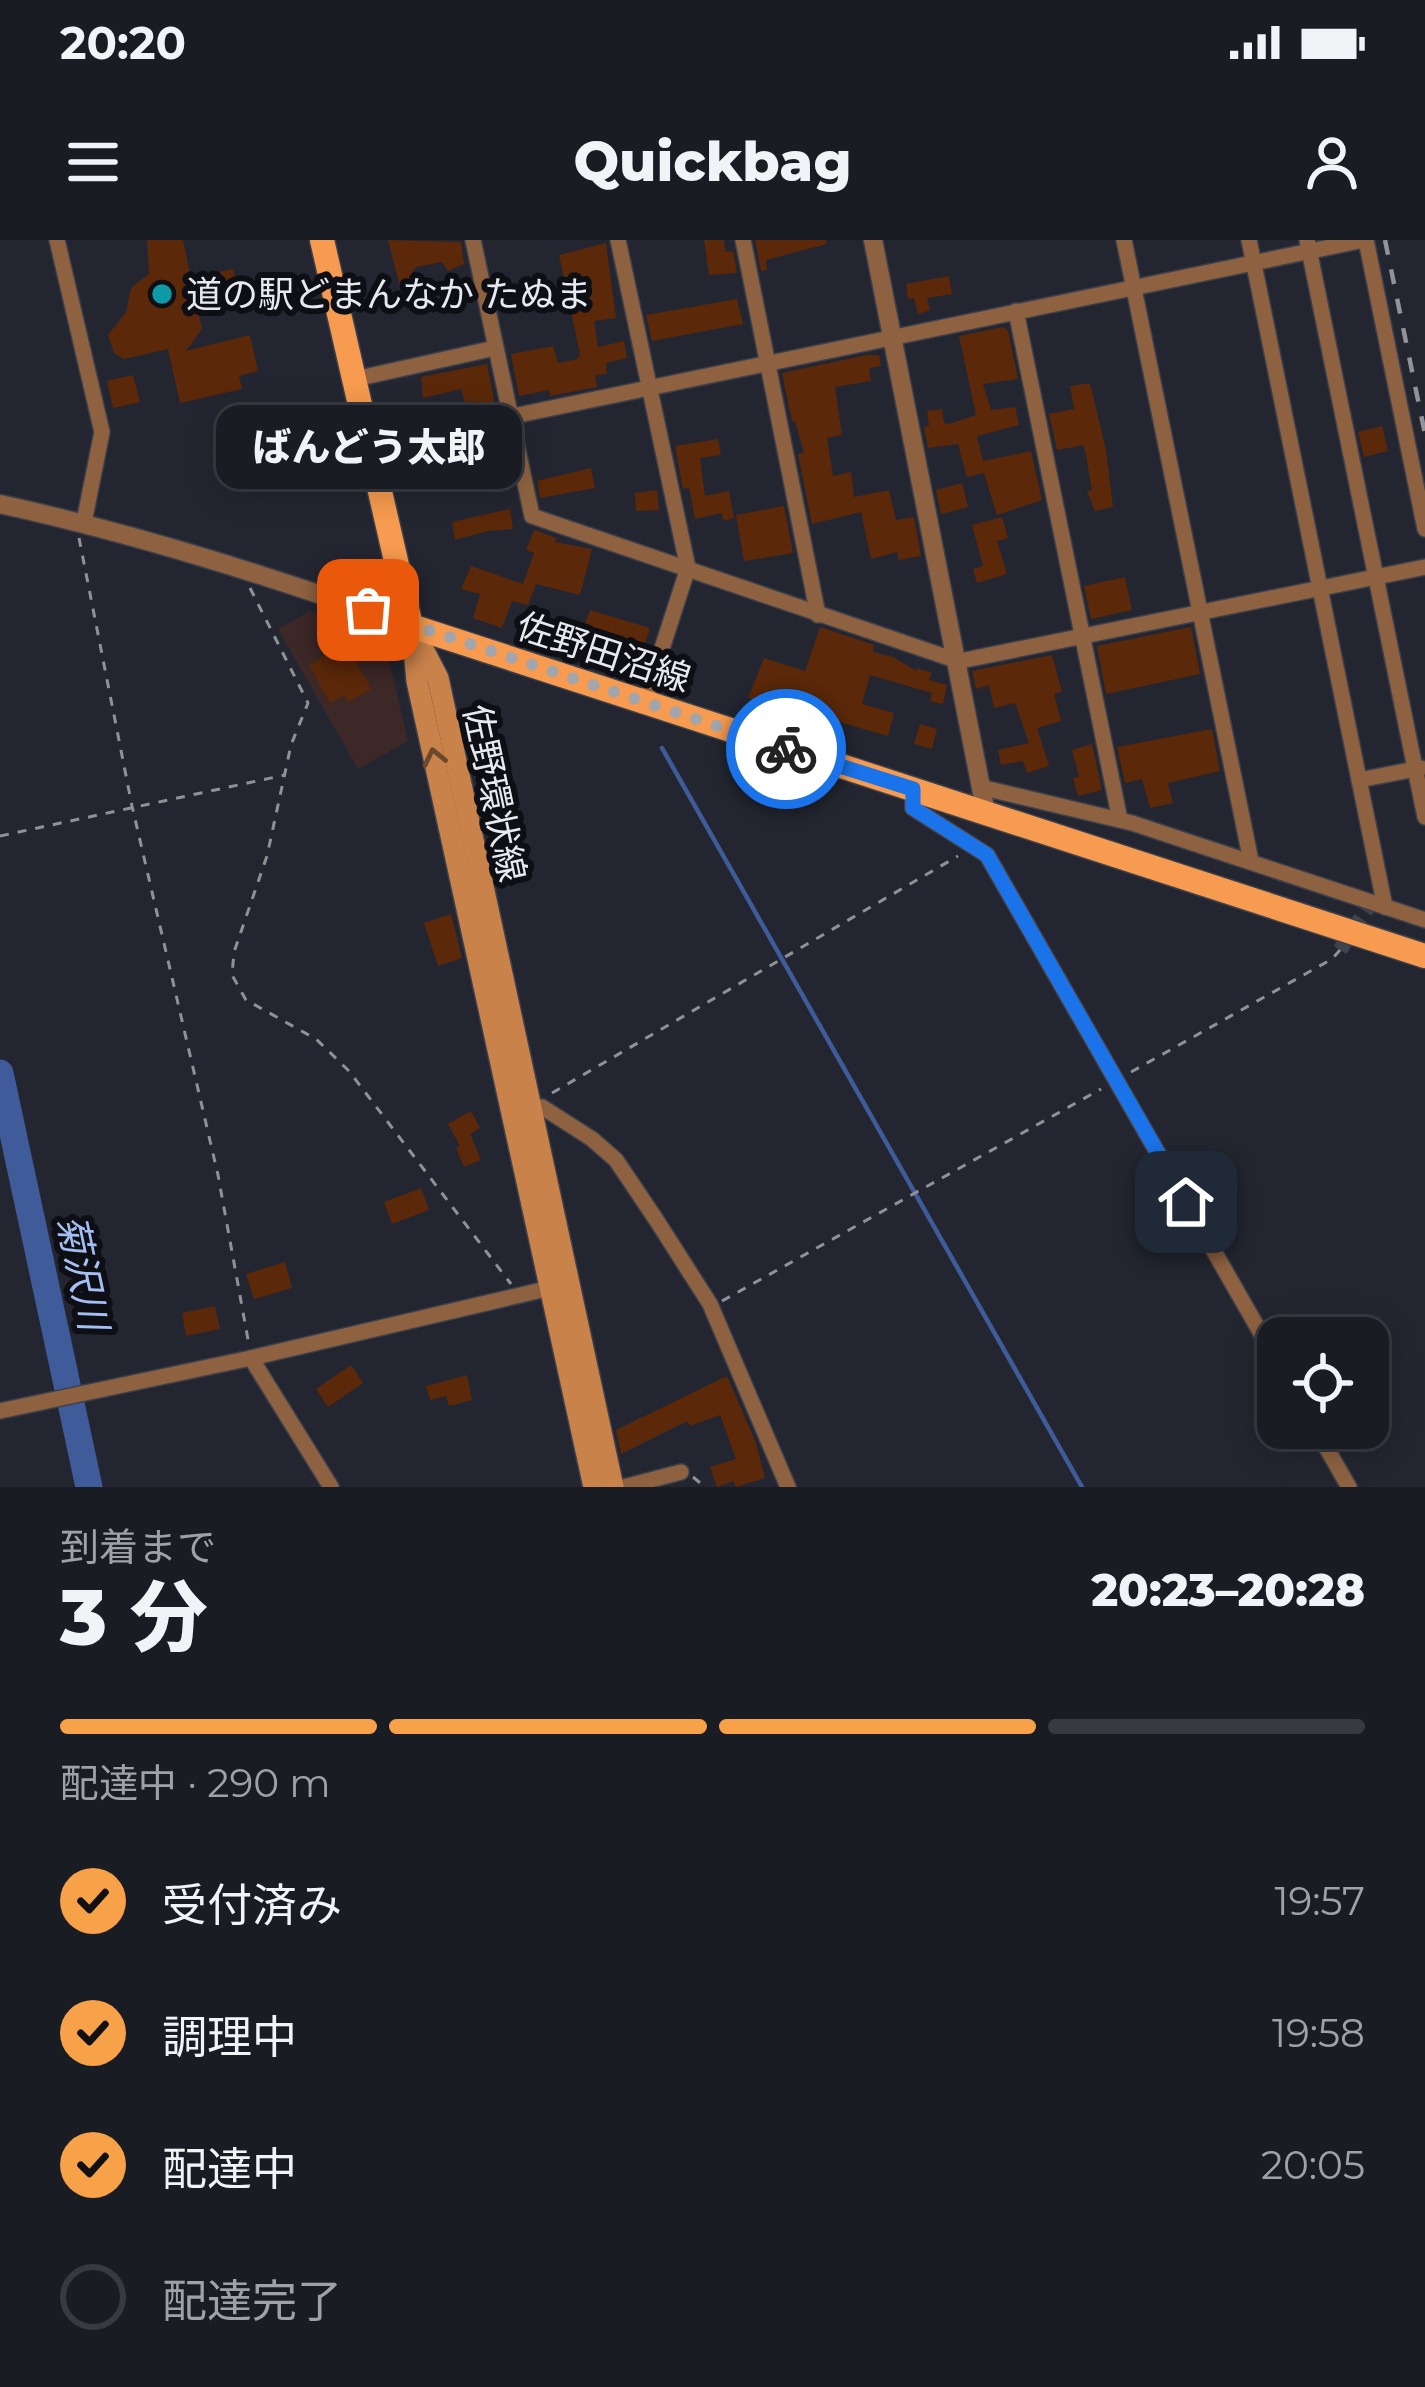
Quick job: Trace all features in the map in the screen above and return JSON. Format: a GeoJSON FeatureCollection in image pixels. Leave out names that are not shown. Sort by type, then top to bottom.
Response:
{"type":"FeatureCollection","features":[{"type":"Feature","properties":{"kind":"main road"},"geometry":{"type":"LineString","coordinates":[[322,240],[411,626]]}},
{"type":"Feature","properties":{"kind":"main road","name":"佐野田沼線"},"geometry":{"type":"LineString","coordinates":[[411,626],[1425,956]]}},
{"type":"Feature","properties":{"kind":"main road","name":"佐野環状線"},"geometry":{"type":"LineString","coordinates":[[411,626],[438,678],[528,1110],[595,1487]]}},
{"type":"Feature","properties":{"kind":"street"},"geometry":{"type":"LineString","coordinates":[[57,240],[102,432],[80,521]]}},
{"type":"Feature","properties":{"kind":"street"},"geometry":{"type":"LineString","coordinates":[[473,240],[532,516],[818,615],[955,661],[1425,567]]}},
{"type":"Feature","properties":{"kind":"street"},"geometry":{"type":"LineString","coordinates":[[618,240],[688,568],[644,704]]}},
{"type":"Feature","properties":{"kind":"street"},"geometry":{"type":"LineString","coordinates":[[743,240],[818,615]]}},
{"type":"Feature","properties":{"kind":"street"},"geometry":{"type":"LineString","coordinates":[[873,240],[986,813]]}},
{"type":"Feature","properties":{"kind":"street"},"geometry":{"type":"LineString","coordinates":[[1124,240],[1251,861]]}},
{"type":"Feature","properties":{"kind":"street"},"geometry":{"type":"LineString","coordinates":[[1249,240],[1359,780],[1374,905]]}},
{"type":"Feature","properties":{"kind":"street"},"geometry":{"type":"LineString","coordinates":[[509,417],[1253,262],[1308,245],[1365,240],[1425,529]]}},
{"type":"Feature","properties":{"kind":"street"},"geometry":{"type":"LineString","coordinates":[[1308,245],[1420,768],[1425,818]]}},
{"type":"Feature","properties":{"kind":"street"},"geometry":{"type":"LineString","coordinates":[[1016,310],[1120,820]]}},
{"type":"Feature","properties":{"kind":"street"},"geometry":{"type":"LineString","coordinates":[[355,379],[495,348]]}},
{"type":"Feature","properties":{"kind":"street"},"geometry":{"type":"LineString","coordinates":[[0,504],[238,565],[411,626]]}},
{"type":"Feature","properties":{"kind":"street"},"geometry":{"type":"LineString","coordinates":[[1359,780],[1420,768]]}},
{"type":"Feature","properties":{"kind":"street"},"geometry":{"type":"LineString","coordinates":[[980,787],[1120,820],[1425,920]]}},
{"type":"Feature","properties":{"kind":"street"},"geometry":{"type":"LineString","coordinates":[[913,789],[913,808],[987,855],[1257,1326]]}},
{"type":"Feature","properties":{"kind":"street"},"geometry":{"type":"LineString","coordinates":[[528,1110],[592,1139],[616,1160],[710,1308],[788,1487]]}},
{"type":"Feature","properties":{"kind":"street"},"geometry":{"type":"LineString","coordinates":[[0,1411],[559,1286]]}},
{"type":"Feature","properties":{"kind":"street"},"geometry":{"type":"LineString","coordinates":[[251,1358],[331,1487]]}},
{"type":"Feature","properties":{"kind":"street"},"geometry":{"type":"LineString","coordinates":[[1327,1449],[1349,1487]]}},
{"type":"Feature","properties":{"kind":"street"},"geometry":{"type":"LineString","coordinates":[[624,1487],[681,1472]]}},
{"type":"Feature","properties":{"kind":"path"},"geometry":{"type":"LineString","coordinates":[[80,521],[133,806],[218,1174],[251,1358]]}},
{"type":"Feature","properties":{"kind":"path"},"geometry":{"type":"LineString","coordinates":[[238,565],[308,703],[291,745],[267,856],[234,952],[232,975],[246,1000],[316,1040],[349,1071],[518,1295]]}},
{"type":"Feature","properties":{"kind":"path"},"geometry":{"type":"LineString","coordinates":[[0,836],[287,775]]}},
{"type":"Feature","properties":{"kind":"path"},"geometry":{"type":"LineString","coordinates":[[528,1110],[975,846]]}},
{"type":"Feature","properties":{"kind":"path"},"geometry":{"type":"LineString","coordinates":[[710,1308],[1332,959],[1340,950]]}},
{"type":"Feature","properties":{"kind":"shaded area"},"geometry":{"type":"Polygon","coordinates":[[[310,611],[364,630],[390,664],[408,741],[358,769],[278,629],[310,611]]]}},
{"type":"Feature","properties":{"kind":"building"},"geometry":{"type":"Polygon","coordinates":[[[147,240],[183,240],[191,278],[233,269],[237,286],[195,296],[202,329],[186,351],[250,335],[258,371],[239,376],[242,389],[180,403],[168,349],[124,359],[114,353],[108,335],[126,312],[131,288],[149,274],[147,240]]]}},
{"type":"Feature","properties":{"kind":"building"},"geometry":{"type":"Polygon","coordinates":[[[388,240],[461,242],[464,264],[448,271],[442,262],[416,267],[412,272],[415,288],[401,290],[388,240]]]}},
{"type":"Feature","properties":{"kind":"building"},"geometry":{"type":"Polygon","coordinates":[[[704,240],[724,240],[725,252],[733,251],[737,273],[709,275],[704,240]]]}},
{"type":"Feature","properties":{"kind":"building"},"geometry":{"type":"Polygon","coordinates":[[[755,240],[826,240],[827,244],[766,260],[767,270],[761,271],[755,240]]]}},
{"type":"Feature","properties":{"kind":"building"},"geometry":{"type":"Polygon","coordinates":[[[606,243],[616,318],[594,321],[598,347],[624,341],[627,358],[606,363],[607,374],[595,375],[597,387],[519,396],[511,354],[553,346],[558,363],[578,359],[580,354],[559,255],[606,243]]]}},
{"type":"Feature","properties":{"kind":"building"},"geometry":{"type":"Polygon","coordinates":[[[949,276],[952,294],[927,298],[930,310],[918,314],[914,298],[908,299],[906,284],[949,276]]]}},
{"type":"Feature","properties":{"kind":"building"},"geometry":{"type":"Polygon","coordinates":[[[737,299],[743,324],[652,341],[646,315],[737,299]]]}},
{"type":"Feature","properties":{"kind":"building"},"geometry":{"type":"Polygon","coordinates":[[[1003,327],[1008,331],[1018,379],[983,384],[991,410],[1015,407],[1019,425],[977,436],[983,461],[1031,451],[1042,500],[997,515],[984,473],[967,477],[958,444],[928,448],[924,427],[929,426],[927,411],[942,409],[944,423],[949,424],[976,415],[959,336],[1003,327]]]}},
{"type":"Feature","properties":{"kind":"building"},"geometry":{"type":"Polygon","coordinates":[[[879,355],[881,366],[869,368],[871,381],[835,387],[842,435],[827,438],[833,476],[851,472],[854,497],[889,490],[896,520],[914,517],[921,556],[899,560],[897,552],[871,559],[861,512],[812,524],[798,454],[804,453],[782,373],[879,355]]]}},
{"type":"Feature","properties":{"kind":"building"},"geometry":{"type":"Polygon","coordinates":[[[487,364],[497,415],[471,422],[461,389],[423,398],[421,377],[487,364]]]}},
{"type":"Feature","properties":{"kind":"building"},"geometry":{"type":"Polygon","coordinates":[[[133,375],[140,402],[113,408],[107,381],[133,375]]]}},
{"type":"Feature","properties":{"kind":"building"},"geometry":{"type":"Polygon","coordinates":[[[1090,383],[1113,507],[1095,511],[1087,491],[1092,490],[1084,445],[1057,450],[1049,414],[1074,409],[1070,386],[1090,383]]]}},
{"type":"Feature","properties":{"kind":"building"},"geometry":{"type":"Polygon","coordinates":[[[426,407],[431,427],[415,431],[410,410],[426,407]]]}},
{"type":"Feature","properties":{"kind":"building"},"geometry":{"type":"Polygon","coordinates":[[[1382,426],[1388,451],[1364,457],[1358,432],[1382,426]]]}},
{"type":"Feature","properties":{"kind":"building"},"geometry":{"type":"Polygon","coordinates":[[[718,439],[721,455],[700,458],[705,496],[729,491],[734,518],[723,521],[722,513],[695,519],[689,488],[683,489],[675,446],[718,439]]]}},
{"type":"Feature","properties":{"kind":"building"},"geometry":{"type":"Polygon","coordinates":[[[591,468],[595,488],[540,498],[537,481],[591,468]]]}},
{"type":"Feature","properties":{"kind":"building"},"geometry":{"type":"Polygon","coordinates":[[[962,483],[968,507],[941,514],[936,490],[962,483]]]}},
{"type":"Feature","properties":{"kind":"building"},"geometry":{"type":"Polygon","coordinates":[[[657,490],[659,510],[636,511],[635,493],[657,490]]]}},
{"type":"Feature","properties":{"kind":"building"},"geometry":{"type":"Polygon","coordinates":[[[784,506],[793,553],[744,561],[736,515],[784,506]]]}},
{"type":"Feature","properties":{"kind":"building"},"geometry":{"type":"Polygon","coordinates":[[[510,509],[513,529],[455,540],[452,522],[510,509]]]}},
{"type":"Feature","properties":{"kind":"building"},"geometry":{"type":"Polygon","coordinates":[[[1002,517],[1008,538],[997,541],[1007,574],[977,583],[973,569],[983,566],[972,525],[1002,517]]]}},
{"type":"Feature","properties":{"kind":"building"},"geometry":{"type":"Polygon","coordinates":[[[534,530],[557,538],[555,542],[592,549],[580,595],[536,584],[528,605],[512,601],[502,628],[473,618],[480,594],[461,589],[471,566],[523,584],[534,553],[526,550],[534,530]]]}},
{"type":"Feature","properties":{"kind":"building"},"geometry":{"type":"Polygon","coordinates":[[[1125,577],[1132,610],[1091,619],[1084,586],[1125,577]]]}},
{"type":"Feature","properties":{"kind":"building"},"geometry":{"type":"Polygon","coordinates":[[[590,610],[650,628],[644,646],[584,628],[590,610]]]}},
{"type":"Feature","properties":{"kind":"building"},"geometry":{"type":"Polygon","coordinates":[[[820,627],[874,645],[873,652],[916,671],[932,673],[929,680],[947,685],[943,704],[930,701],[932,693],[870,675],[862,704],[894,713],[888,736],[825,718],[827,714],[771,691],[766,704],[748,698],[764,658],[805,671],[820,627]]]}},
{"type":"Feature","properties":{"kind":"building"},"geometry":{"type":"Polygon","coordinates":[[[1191,627],[1200,674],[1106,694],[1097,646],[1191,627]]]}},
{"type":"Feature","properties":{"kind":"building"},"geometry":{"type":"Polygon","coordinates":[[[346,644],[371,689],[348,702],[344,695],[330,703],[309,665],[346,644]]]}},
{"type":"Feature","properties":{"kind":"building"},"geometry":{"type":"Polygon","coordinates":[[[1052,655],[1062,692],[1054,694],[1061,721],[1037,728],[1049,766],[1027,773],[1023,761],[1001,765],[998,750],[1029,743],[1015,703],[994,708],[989,685],[976,689],[972,671],[1052,655]]]}},
{"type":"Feature","properties":{"kind":"building"},"geometry":{"type":"Polygon","coordinates":[[[920,724],[937,729],[932,749],[914,744],[920,724]]]}},
{"type":"Feature","properties":{"kind":"building"},"geometry":{"type":"Polygon","coordinates":[[[1212,729],[1220,771],[1168,783],[1173,803],[1150,808],[1142,779],[1125,783],[1117,747],[1212,729]]]}},
{"type":"Feature","properties":{"kind":"building"},"geometry":{"type":"Polygon","coordinates":[[[1092,744],[1102,790],[1078,796],[1072,750],[1092,744]]]}},
{"type":"Feature","properties":{"kind":"building"},"geometry":{"type":"Polygon","coordinates":[[[451,914],[462,958],[438,966],[424,923],[451,914]]]}},
{"type":"Feature","properties":{"kind":"building"},"geometry":{"type":"Polygon","coordinates":[[[471,1111],[480,1128],[470,1134],[481,1160],[464,1167],[448,1124],[471,1111]]]}},
{"type":"Feature","properties":{"kind":"building"},"geometry":{"type":"Polygon","coordinates":[[[421,1188],[429,1210],[392,1224],[384,1202],[421,1188]]]}},
{"type":"Feature","properties":{"kind":"building"},"geometry":{"type":"Polygon","coordinates":[[[285,1262],[292,1288],[254,1299],[246,1274],[285,1262]]]}},
{"type":"Feature","properties":{"kind":"building"},"geometry":{"type":"Polygon","coordinates":[[[215,1306],[220,1329],[186,1336],[182,1313],[215,1306]]]}},
{"type":"Feature","properties":{"kind":"building"},"geometry":{"type":"Polygon","coordinates":[[[351,1365],[363,1383],[328,1407],[316,1389],[351,1365]]]}},
{"type":"Feature","properties":{"kind":"building"},"geometry":{"type":"Polygon","coordinates":[[[467,1375],[472,1400],[449,1406],[446,1396],[430,1400],[426,1386],[467,1375]]]}},
{"type":"Feature","properties":{"kind":"building"},"geometry":{"type":"Polygon","coordinates":[[[727,1376],[756,1443],[765,1478],[717,1487],[710,1467],[736,1459],[720,1415],[690,1426],[687,1421],[621,1454],[616,1430],[727,1376]]]}},
{"type":"Feature","properties":{"kind":"waterway"},"geometry":{"type":"LineString","coordinates":[[662,748],[1082,1487]]}},
{"type":"Feature","properties":{"kind":"waterway","name":"菊沢川"},"geometry":{"type":"LineString","coordinates":[[0,1073],[89,1487]]}},
{"type":"Feature","properties":{"kind":"tunnel"},"geometry":{"type":"LineString","coordinates":[[1340,950],[1368,907]]}},
{"type":"Feature","properties":{"kind":"railway"},"geometry":{"type":"LineString","coordinates":[[1385,240],[1425,434]]}},
{"type":"Feature","properties":{"kind":"way so far"},"geometry":{"type":"LineString","coordinates":[[368,610],[786,749]]}},
{"type":"Feature","properties":{"kind":"place","name":"道の駅どまんなか たぬま"},"geometry":{"type":"Point","coordinates":[162,294]}},
{"type":"Feature","properties":{"kind":"place","name":"ばんどう太郎"},"geometry":{"type":"Point","coordinates":[368,610]}},
{"type":"Feature","properties":{"kind":"route"},"geometry":{"type":"LineString","coordinates":[[786,749],[913,789],[913,808],[987,855],[1186,1202]]}}]}
